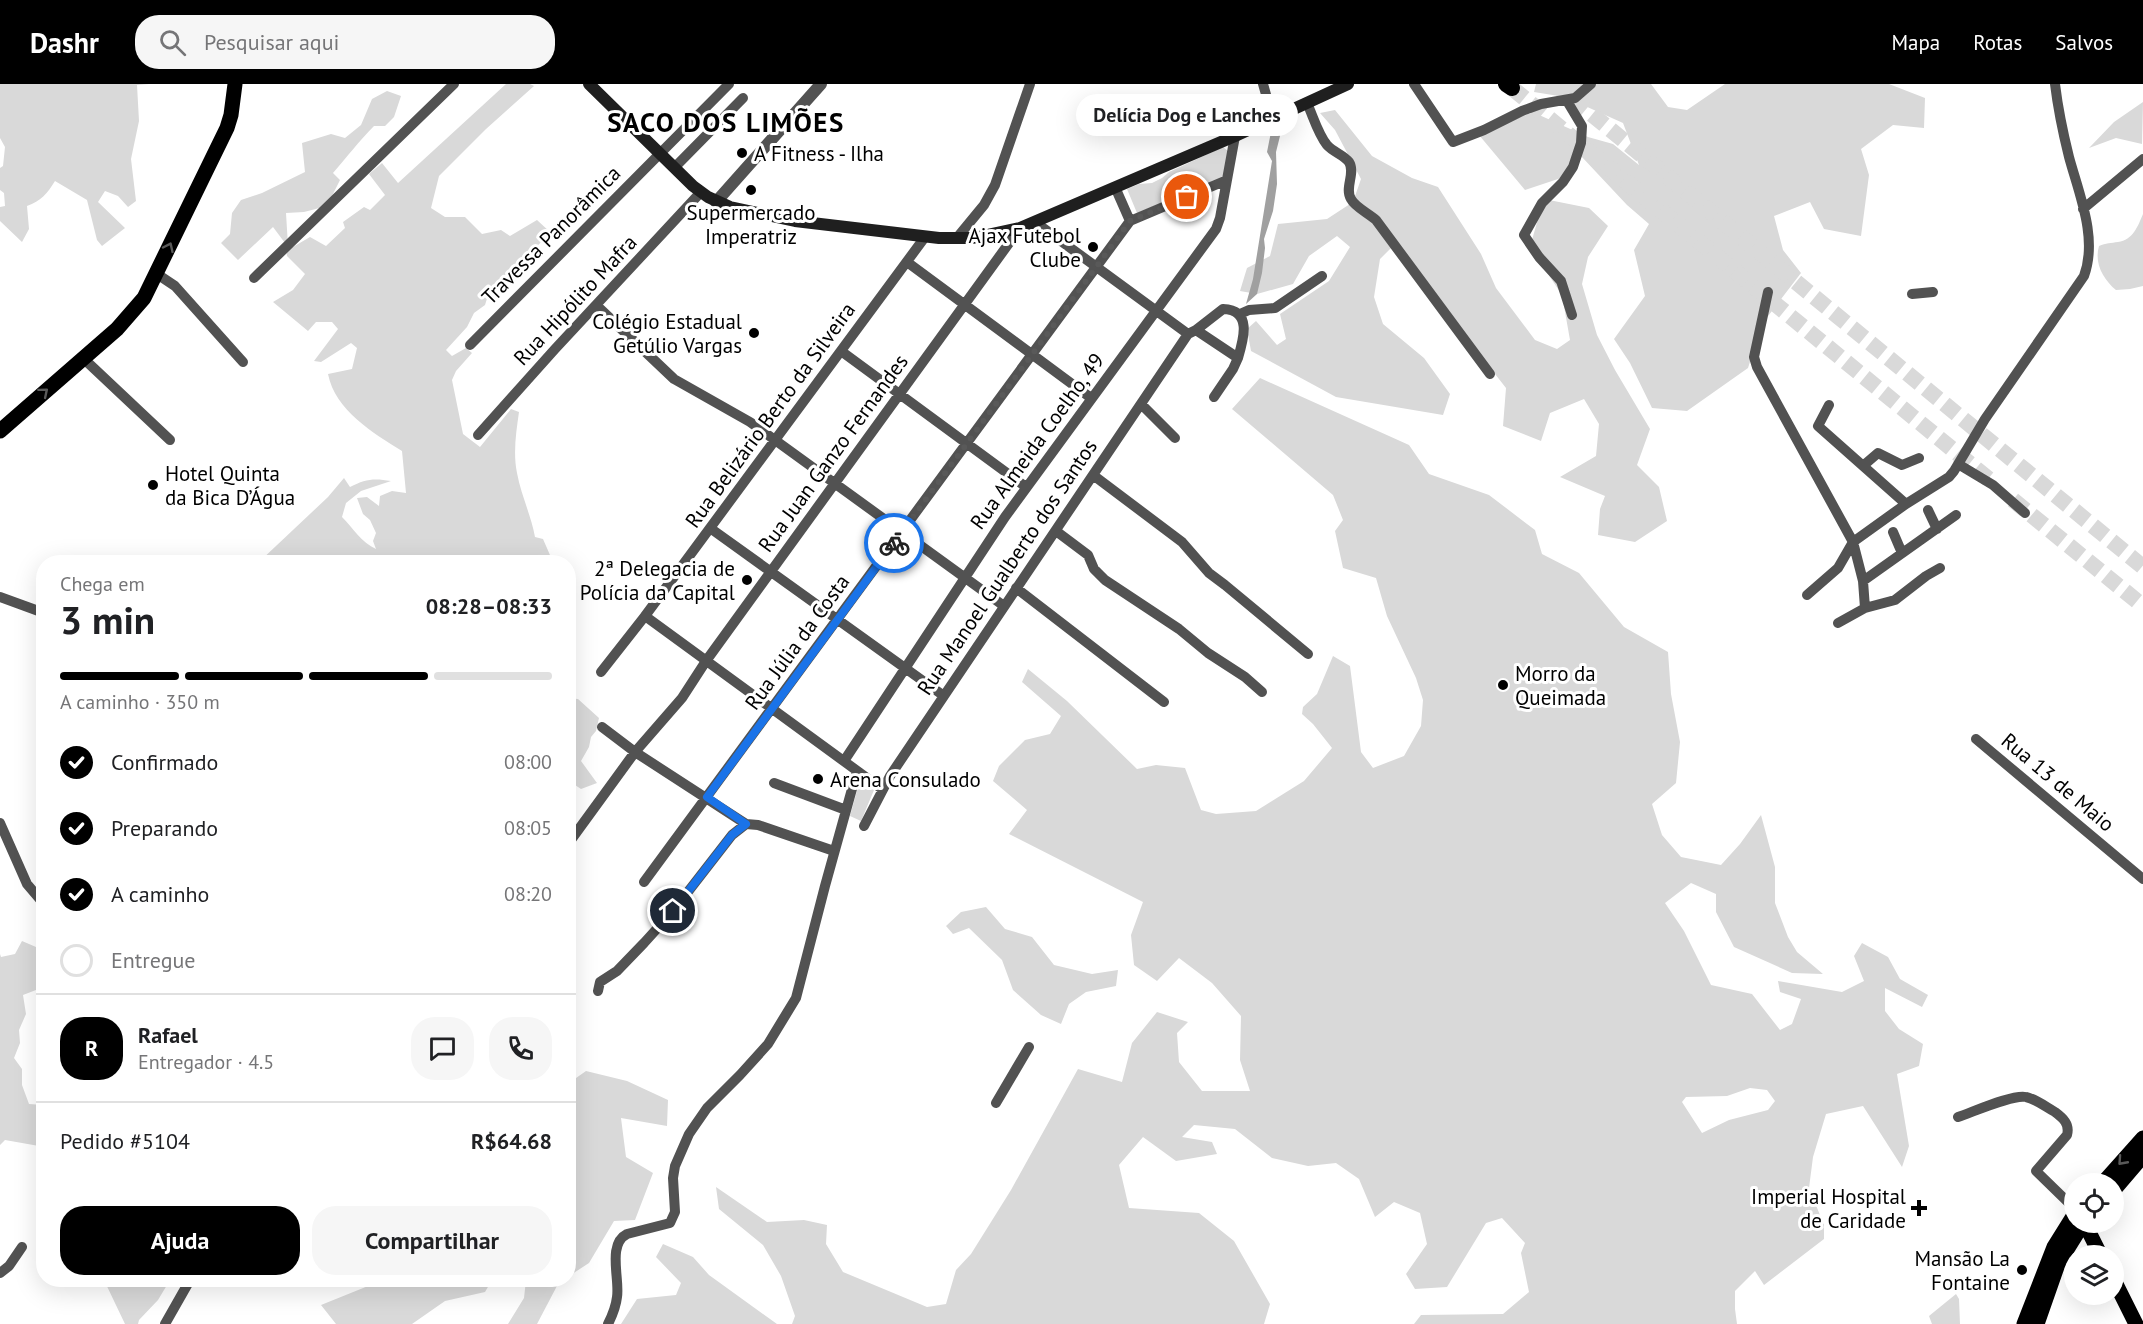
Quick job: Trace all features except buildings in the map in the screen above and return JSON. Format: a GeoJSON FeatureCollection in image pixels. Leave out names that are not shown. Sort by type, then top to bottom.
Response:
{"type":"FeatureCollection","features":[{"type":"Feature","properties":{"kind":"main road"},"geometry":{"type":"LineString","coordinates":[[0,431],[128,318],[144,298],[227,128],[235,84]]}},
{"type":"Feature","properties":{"kind":"main road"},"geometry":{"type":"LineString","coordinates":[[589,84],[700,192],[716,202],[788,220],[956,239],[988,236],[1020,228],[1235,136],[1348,84]]}},
{"type":"Feature","properties":{"kind":"main road"},"geometry":{"type":"LineString","coordinates":[[2112,1173],[2143,1138]]}},
{"type":"Feature","properties":{"kind":"main road"},"geometry":{"type":"LineString","coordinates":[[2124,1178],[2143,1156]]}},
{"type":"Feature","properties":{"kind":"main road"},"geometry":{"type":"LineString","coordinates":[[2024,1324],[2054,1247],[2064,1231]]}},
{"type":"Feature","properties":{"kind":"main road"},"geometry":{"type":"LineString","coordinates":[[2037,1324],[2058,1264],[2077,1233]]}},
{"type":"Feature","properties":{"kind":"main road"},"geometry":{"type":"LineString","coordinates":[[2124,1300],[2136,1324]]}},
{"type":"Feature","properties":{"kind":"street"},"geometry":{"type":"LineString","coordinates":[[254,278],[454,84]]}},
{"type":"Feature","properties":{"kind":"street","name":"Travessa Panorâmica"},"geometry":{"type":"LineString","coordinates":[[470,345],[729,84]]}},
{"type":"Feature","properties":{"kind":"street"},"geometry":{"type":"LineString","coordinates":[[716,202],[821,84]]}},
{"type":"Feature","properties":{"kind":"street"},"geometry":{"type":"LineString","coordinates":[[956,239],[984,205],[995,185],[1030,84]]}},
{"type":"Feature","properties":{"kind":"street"},"geometry":{"type":"LineString","coordinates":[[1263,84],[1269,120]]}},
{"type":"Feature","properties":{"kind":"street"},"geometry":{"type":"LineString","coordinates":[[1414,84],[1453,142],[1541,104],[1579,96],[1591,84]]}},
{"type":"Feature","properties":{"kind":"street"},"geometry":{"type":"LineString","coordinates":[[1807,595],[1838,568],[1852,542],[1949,477],[1985,419],[2084,276],[2089,253],[2083,209],[2062,129],[2055,84]]}},
{"type":"Feature","properties":{"kind":"street"},"geometry":{"type":"LineString","coordinates":[[675,167],[743,98]]}},
{"type":"Feature","properties":{"kind":"street"},"geometry":{"type":"LineString","coordinates":[[1567,100],[1582,126],[1581,143],[1573,167],[1563,182],[1542,203],[1524,235],[1539,257],[1561,280],[1572,315]]}},
{"type":"Feature","properties":{"kind":"street"},"geometry":{"type":"LineString","coordinates":[[1307,103],[1328,147],[1347,159],[1350,164],[1352,170],[1349,196],[1352,201],[1376,220],[1490,374]]}},
{"type":"Feature","properties":{"kind":"street","name":"Rua Almeida Coelho, 49"},"geometry":{"type":"LineString","coordinates":[[844,761],[964,577],[1026,487],[1219,225],[1235,136]]}},
{"type":"Feature","properties":{"kind":"street"},"geometry":{"type":"LineString","coordinates":[[2083,209],[2143,159]]}},
{"type":"Feature","properties":{"kind":"street"},"geometry":{"type":"LineString","coordinates":[[1115,187],[1130,221],[1227,180]]}},
{"type":"Feature","properties":{"kind":"street","name":"Rua Hipólito Mafra"},"geometry":{"type":"LineString","coordinates":[[478,435],[700,192]]}},
{"type":"Feature","properties":{"kind":"street","name":"Rua Júlia da Costa"},"geometry":{"type":"LineString","coordinates":[[644,882],[1130,221]]}},
{"type":"Feature","properties":{"kind":"street"},"geometry":{"type":"LineString","coordinates":[[1035,222],[1156,310],[1238,358]]}},
{"type":"Feature","properties":{"kind":"street","name":"Rua Juan Ganzo Fernandes"},"geometry":{"type":"LineString","coordinates":[[576,834],[635,752],[682,698],[706,661],[1020,228]]}},
{"type":"Feature","properties":{"kind":"street","name":"Rua Belizário Berto da Silveira"},"geometry":{"type":"LineString","coordinates":[[601,672],[645,616],[925,237]]}},
{"type":"Feature","properties":{"kind":"street"},"geometry":{"type":"LineString","coordinates":[[907,262],[1091,398]]}},
{"type":"Feature","properties":{"kind":"street"},"geometry":{"type":"LineString","coordinates":[[157,274],[175,286],[243,362]]}},
{"type":"Feature","properties":{"kind":"street"},"geometry":{"type":"LineString","coordinates":[[1214,397],[1238,358],[1242,346],[1243,320],[1240,314],[1249,310],[1275,308],[1322,276]]}},
{"type":"Feature","properties":{"kind":"street"},"geometry":{"type":"LineString","coordinates":[[1768,292],[1754,357],[1757,367],[1852,542],[1863,581],[1865,608]]}},
{"type":"Feature","properties":{"kind":"street"},"geometry":{"type":"LineString","coordinates":[[1912,294],[1933,292]]}},
{"type":"Feature","properties":{"kind":"street"},"geometry":{"type":"LineString","coordinates":[[596,305],[674,379],[732,411],[776,440],[1004,606]]}},
{"type":"Feature","properties":{"kind":"street","name":"Rua Manoel Gualberto dos Santos"},"geometry":{"type":"LineString","coordinates":[[864,826],[882,789],[1016,588],[1192,332],[1222,309],[1240,314]]}},
{"type":"Feature","properties":{"kind":"street"},"geometry":{"type":"LineString","coordinates":[[841,351],[1026,487]]}},
{"type":"Feature","properties":{"kind":"street"},"geometry":{"type":"LineString","coordinates":[[84,358],[162,428],[170,440]]}},
{"type":"Feature","properties":{"kind":"street"},"geometry":{"type":"LineString","coordinates":[[1141,404],[1175,438]]}},
{"type":"Feature","properties":{"kind":"street"},"geometry":{"type":"LineString","coordinates":[[1829,405],[1818,426],[1906,504]]}},
{"type":"Feature","properties":{"kind":"street"},"geometry":{"type":"LineString","coordinates":[[1864,465],[1878,453],[1902,465],[1918,458]]}},
{"type":"Feature","properties":{"kind":"street"},"geometry":{"type":"LineString","coordinates":[[1958,464],[1993,485],[2025,513]]}},
{"type":"Feature","properties":{"kind":"street"},"geometry":{"type":"LineString","coordinates":[[1093,475],[1182,542],[1209,573],[1308,654]]}},
{"type":"Feature","properties":{"kind":"street"},"geometry":{"type":"LineString","coordinates":[[1928,510],[1936,529]]}},
{"type":"Feature","properties":{"kind":"street"},"geometry":{"type":"LineString","coordinates":[[1863,581],[1956,515]]}},
{"type":"Feature","properties":{"kind":"street"},"geometry":{"type":"LineString","coordinates":[[710,528],[944,696]]}},
{"type":"Feature","properties":{"kind":"street"},"geometry":{"type":"LineString","coordinates":[[1056,531],[1088,555],[1094,569],[1105,580],[1179,629],[1262,692]]}},
{"type":"Feature","properties":{"kind":"street"},"geometry":{"type":"LineString","coordinates":[[1893,532],[1902,553]]}},
{"type":"Feature","properties":{"kind":"street"},"geometry":{"type":"LineString","coordinates":[[1838,623],[1865,608],[1895,600],[1940,568]]}},
{"type":"Feature","properties":{"kind":"street"},"geometry":{"type":"LineString","coordinates":[[1016,588],[1164,702]]}},
{"type":"Feature","properties":{"kind":"street"},"geometry":{"type":"LineString","coordinates":[[0,597],[36,610]]}},
{"type":"Feature","properties":{"kind":"street"},"geometry":{"type":"LineString","coordinates":[[645,616],[882,789]]}},
{"type":"Feature","properties":{"kind":"street"},"geometry":{"type":"LineString","coordinates":[[602,727],[635,752],[746,824],[758,825],[834,851]]}},
{"type":"Feature","properties":{"kind":"street","name":"Rua 13 de Maio"},"geometry":{"type":"LineString","coordinates":[[1976,739],[2143,879]]}},
{"type":"Feature","properties":{"kind":"street"},"geometry":{"type":"LineString","coordinates":[[608,1324],[617,1300],[618,1242],[627,1234],[670,1223],[675,1212],[673,1178],[675,1166],[689,1134],[707,1108],[768,1044],[796,998],[857,771]]}},
{"type":"Feature","properties":{"kind":"street"},"geometry":{"type":"LineString","coordinates":[[774,783],[845,814]]}},
{"type":"Feature","properties":{"kind":"street"},"geometry":{"type":"LineString","coordinates":[[0,823],[27,884],[36,895]]}},
{"type":"Feature","properties":{"kind":"street"},"geometry":{"type":"LineString","coordinates":[[598,991],[600,982],[617,971],[644,943],[673,911],[732,835],[746,824]]}},
{"type":"Feature","properties":{"kind":"street"},"geometry":{"type":"LineString","coordinates":[[996,1103],[1029,1047]]}},
{"type":"Feature","properties":{"kind":"street"},"geometry":{"type":"LineString","coordinates":[[1958,1117],[2021,1096],[2033,1099],[2058,1114],[2069,1128],[2067,1135],[2036,1171],[2064,1198]]}},
{"type":"Feature","properties":{"kind":"street"},"geometry":{"type":"LineString","coordinates":[[0,1273],[9,1266],[22,1247]]}},
{"type":"Feature","properties":{"kind":"street"},"geometry":{"type":"LineString","coordinates":[[165,1324],[186,1287]]}},
{"type":"Feature","properties":{"kind":"shaded area"},"geometry":{"type":"Polygon","coordinates":[[[0,84],[149,84],[137,85],[139,121],[131,159],[136,201],[128,207],[118,196],[105,191],[98,202],[125,228],[102,246],[97,240],[87,200],[55,181],[43,197],[27,206],[29,229],[22,242],[0,221],[0,207],[5,206],[4,193],[0,190],[0,168],[3,166],[5,147],[0,138],[0,84]]]}},
{"type":"Feature","properties":{"kind":"shaded area"},"geometry":{"type":"Polygon","coordinates":[[[506,84],[534,86],[439,176],[431,208],[445,217],[465,217],[482,234],[501,230],[510,236],[537,220],[550,232],[533,251],[529,261],[509,274],[502,285],[489,292],[485,305],[474,313],[467,327],[446,350],[452,356],[466,348],[472,353],[456,371],[452,380],[463,434],[480,447],[511,409],[519,412],[515,450],[519,481],[535,537],[543,539],[550,555],[266,555],[328,497],[344,478],[350,487],[370,480],[391,481],[361,491],[346,503],[342,517],[362,539],[376,549],[373,541],[376,533],[370,520],[363,514],[357,498],[367,497],[379,506],[380,496],[392,491],[406,493],[402,451],[357,419],[338,399],[332,387],[328,374],[352,369],[357,348],[351,343],[321,362],[314,361],[338,329],[332,322],[316,322],[308,331],[273,302],[293,290],[305,274],[287,256],[285,243],[273,227],[238,260],[221,243],[230,234],[232,213],[241,200],[262,193],[305,172],[302,143],[331,134],[345,138],[361,125],[372,99],[387,91],[401,96],[394,117],[385,126],[374,126],[333,173],[340,180],[327,206],[304,212],[286,213],[288,246],[293,247],[310,237],[326,246],[345,228],[343,222],[364,207],[370,210],[385,195],[369,174],[382,163],[398,183],[506,84]]]}},
{"type":"Feature","properties":{"kind":"shaded area"},"geometry":{"type":"Polygon","coordinates":[[[1536,84],[1651,84],[1668,107],[1687,110],[1725,84],[1889,84],[1925,98],[1924,128],[1893,125],[1861,149],[1869,175],[1861,236],[1824,229],[1810,202],[1774,216],[1783,250],[1801,273],[1762,324],[1748,368],[1687,411],[1652,408],[1630,363],[1614,339],[1645,296],[1634,250],[1649,224],[1627,205],[1581,156],[1564,177],[1525,190],[1479,135],[1528,114],[1537,114],[1588,137],[1613,144],[1639,165],[1623,123],[1565,97],[1534,92],[1536,84]]]}},
{"type":"Feature","properties":{"kind":"shaded area"},"geometry":{"type":"Polygon","coordinates":[[[2143,102],[2142,144],[2116,138],[2089,148],[2114,122],[2143,102]]]}},
{"type":"Feature","properties":{"kind":"shaded area"},"geometry":{"type":"Polygon","coordinates":[[[1335,110],[1372,156],[1412,178],[1438,187],[1481,254],[1496,288],[1535,340],[1557,349],[1570,340],[1562,295],[1530,247],[1538,219],[1549,200],[1589,208],[1608,226],[1588,257],[1582,284],[1597,335],[1650,429],[1637,465],[1659,487],[1667,521],[1635,542],[1598,535],[1600,509],[1605,496],[1560,477],[1596,456],[1599,424],[1584,399],[1550,413],[1541,441],[1503,426],[1506,388],[1394,245],[1380,259],[1374,297],[1383,324],[1424,358],[1450,394],[1443,415],[1336,397],[1251,351],[1247,329],[1256,321],[1277,345],[1286,339],[1280,314],[1329,281],[1350,247],[1337,236],[1309,256],[1293,284],[1257,294],[1240,291],[1247,268],[1270,256],[1278,224],[1327,219],[1353,202],[1361,179],[1335,130],[1320,113],[1335,110]]]}},
{"type":"Feature","properties":{"kind":"shaded area"},"geometry":{"type":"Polygon","coordinates":[[[1282,128],[1276,152],[1277,184],[1273,211],[1264,239],[1262,273],[1257,294],[1246,304],[1253,279],[1272,161],[1267,152],[1271,132],[1282,128]]]}},
{"type":"Feature","properties":{"kind":"shaded area"},"geometry":{"type":"Polygon","coordinates":[[[1223,147],[1228,151],[1223,178],[1137,213],[1127,189],[1139,184],[1152,183],[1169,172],[1223,147]]]}},
{"type":"Feature","properties":{"kind":"shaded area"},"geometry":{"type":"Polygon","coordinates":[[[2143,214],[2143,286],[2116,290],[2101,270],[2098,258],[2099,246],[2128,238],[2134,232],[2143,214]]]}},
{"type":"Feature","properties":{"kind":"shaded area"},"geometry":{"type":"Polygon","coordinates":[[[1260,378],[1409,445],[1429,474],[1489,495],[1535,530],[1542,554],[1579,573],[1624,627],[1668,652],[1671,694],[1680,742],[1676,783],[1652,804],[1662,835],[1681,857],[1721,865],[1761,815],[1775,867],[1775,903],[1788,937],[1797,952],[1823,974],[1792,973],[1734,947],[1716,912],[1716,894],[1691,883],[1665,903],[1684,931],[1711,985],[1752,994],[1780,1030],[1792,1024],[1801,999],[1780,992],[1778,981],[1842,992],[1864,981],[1854,956],[1862,943],[1888,957],[1900,979],[1928,995],[1922,1007],[1885,988],[1885,1011],[1899,1029],[1923,1044],[1919,1066],[1897,1074],[1909,1146],[1902,1167],[1863,1106],[1826,1114],[1813,1157],[1809,1188],[1824,1225],[1824,1239],[1764,1285],[1755,1271],[1735,1291],[1737,1324],[1414,1324],[1421,1315],[1503,1314],[1529,1292],[1521,1253],[1525,1243],[1502,1218],[1486,1223],[1447,1287],[1415,1289],[1406,1274],[1427,1244],[1420,1213],[1394,1202],[1375,1217],[1359,1179],[1336,1163],[1308,1166],[1272,1158],[1235,1129],[1194,1125],[1182,1137],[1212,1142],[1217,1154],[1176,1161],[1143,1137],[1119,1165],[1129,1208],[1199,1213],[1234,1241],[1270,1304],[1264,1324],[792,1324],[795,1316],[781,1276],[763,1245],[719,1209],[716,1187],[767,1222],[804,1220],[827,1225],[826,1244],[843,1272],[927,1307],[946,1304],[956,1270],[971,1254],[1011,1190],[1078,1069],[1122,1082],[1132,1043],[1157,1012],[1188,1022],[1177,1033],[1179,1062],[1202,1091],[1250,1091],[1240,1060],[1241,1016],[1212,983],[1179,958],[1157,981],[1134,965],[1131,935],[1143,902],[1009,834],[1027,810],[993,781],[999,766],[1025,740],[1050,734],[1061,716],[1022,682],[1028,669],[1067,701],[1137,769],[1156,765],[1185,768],[1201,810],[1216,814],[1256,811],[1304,781],[1332,748],[1302,714],[1303,707],[1317,694],[1333,656],[1350,666],[1361,752],[1373,768],[1404,756],[1421,726],[1423,700],[1416,678],[1387,616],[1376,578],[1343,568],[1335,531],[1343,520],[1333,495],[1232,409],[1260,378]],[[1750,1088],[1727,1096],[1686,1097],[1682,1102],[1702,1133],[1729,1120],[1768,1110],[1775,1101],[1767,1090],[1750,1088]]]}},
{"type":"Feature","properties":{"kind":"shaded area"},"geometry":{"type":"Polygon","coordinates":[[[576,699],[599,718],[596,731],[581,761],[597,783],[581,789],[576,786],[576,699]]]}},
{"type":"Feature","properties":{"kind":"shaded area"},"geometry":{"type":"Polygon","coordinates":[[[860,780],[874,790],[861,821],[850,816],[860,780]]]}},
{"type":"Feature","properties":{"kind":"shaded area"},"geometry":{"type":"Polygon","coordinates":[[[986,907],[1005,929],[1032,937],[1054,965],[1092,974],[1118,970],[1116,986],[1086,992],[1069,1004],[1061,1024],[1041,1015],[1013,990],[1002,960],[969,928],[953,934],[946,926],[961,912],[986,907]]]}},
{"type":"Feature","properties":{"kind":"shaded area"},"geometry":{"type":"Polygon","coordinates":[[[22,941],[36,947],[36,990],[23,995],[26,1014],[19,1030],[20,1043],[14,1058],[22,1069],[22,1085],[29,1104],[36,1104],[36,1145],[5,1140],[0,1145],[0,954],[1,957],[15,954],[22,941]]]}},
{"type":"Feature","properties":{"kind":"shaded area"},"geometry":{"type":"Polygon","coordinates":[[[586,1071],[627,1081],[668,1100],[667,1126],[621,1118],[626,1157],[653,1173],[635,1220],[614,1221],[589,1263],[576,1271],[576,1078],[586,1071]]]}},
{"type":"Feature","properties":{"kind":"shaded area"},"geometry":{"type":"Polygon","coordinates":[[[663,1244],[693,1257],[709,1275],[777,1324],[621,1324],[637,1299],[676,1295],[681,1283],[656,1257],[663,1244]]]}},
{"type":"Feature","properties":{"kind":"shaded area"},"geometry":{"type":"Polygon","coordinates":[[[107,1287],[166,1287],[138,1324],[125,1324],[107,1287]]]}},
{"type":"Feature","properties":{"kind":"shaded area"},"geometry":{"type":"Polygon","coordinates":[[[366,1287],[488,1287],[485,1292],[445,1301],[412,1324],[336,1324],[321,1305],[366,1287]]]}},
{"type":"Feature","properties":{"kind":"shaded area"},"geometry":{"type":"Polygon","coordinates":[[[525,1287],[556,1287],[537,1324],[508,1324],[524,1298],[525,1287]]]}},
{"type":"Feature","properties":{"kind":"shaded area"},"geometry":{"type":"Polygon","coordinates":[[[1956,1294],[1959,1299],[1960,1324],[1932,1324],[1929,1316],[1956,1294]]]}},
{"type":"Feature","properties":{"kind":"tunnel"},"geometry":{"type":"LineString","coordinates":[[1555,84],[2143,567]]}},
{"type":"Feature","properties":{"kind":"tunnel"},"geometry":{"type":"LineString","coordinates":[[1512,88],[1991,481]]}},
{"type":"Feature","properties":{"kind":"tunnel"},"geometry":{"type":"LineString","coordinates":[[2013,500],[2143,606]]}},
{"type":"Feature","properties":{"kind":"way so far"},"geometry":{"type":"LineString","coordinates":[[894,543],[1130,221],[1187,197]]}},
{"type":"Feature","properties":{"kind":"place","name":"A Fitness - Ilha"},"geometry":{"type":"Point","coordinates":[742,153]}},
{"type":"Feature","properties":{"kind":"place","name":"Supermercado Imperatriz"},"geometry":{"type":"Point","coordinates":[751,190]}},
{"type":"Feature","properties":{"kind":"place","name":"Delícia Dog e Lanches"},"geometry":{"type":"Point","coordinates":[1187,197]}},
{"type":"Feature","properties":{"kind":"place","name":"Ajax Futebol Clube"},"geometry":{"type":"Point","coordinates":[1093,247]}},
{"type":"Feature","properties":{"kind":"place","name":"Colégio Estadual Getúlio Vargas"},"geometry":{"type":"Point","coordinates":[754,333]}},
{"type":"Feature","properties":{"kind":"place","name":"Hotel Quinta da Bica D’Água"},"geometry":{"type":"Point","coordinates":[153,485]}},
{"type":"Feature","properties":{"kind":"place","name":"2ª Delegacia de Polícia da Capital"},"geometry":{"type":"Point","coordinates":[747,580]}},
{"type":"Feature","properties":{"kind":"place","name":"Morro da Queimada"},"geometry":{"type":"Point","coordinates":[1503,685]}},
{"type":"Feature","properties":{"kind":"place","name":"Arena Consulado"},"geometry":{"type":"Point","coordinates":[818,779]}},
{"type":"Feature","properties":{"kind":"place","name":"Imperial Hospital de Caridade"},"geometry":{"type":"Point","coordinates":[1919,1208]}},
{"type":"Feature","properties":{"kind":"place","name":"Mansão La Fontaine"},"geometry":{"type":"Point","coordinates":[2022,1270]}},
{"type":"Feature","properties":{"kind":"district","name":"SACO DOS LIMÕES"},"geometry":{"type":"Point","coordinates":[726,122]}},
{"type":"Feature","properties":{"kind":"route"},"geometry":{"type":"LineString","coordinates":[[673,911],[719,850],[746,824],[707,797],[894,543]]}}]}
